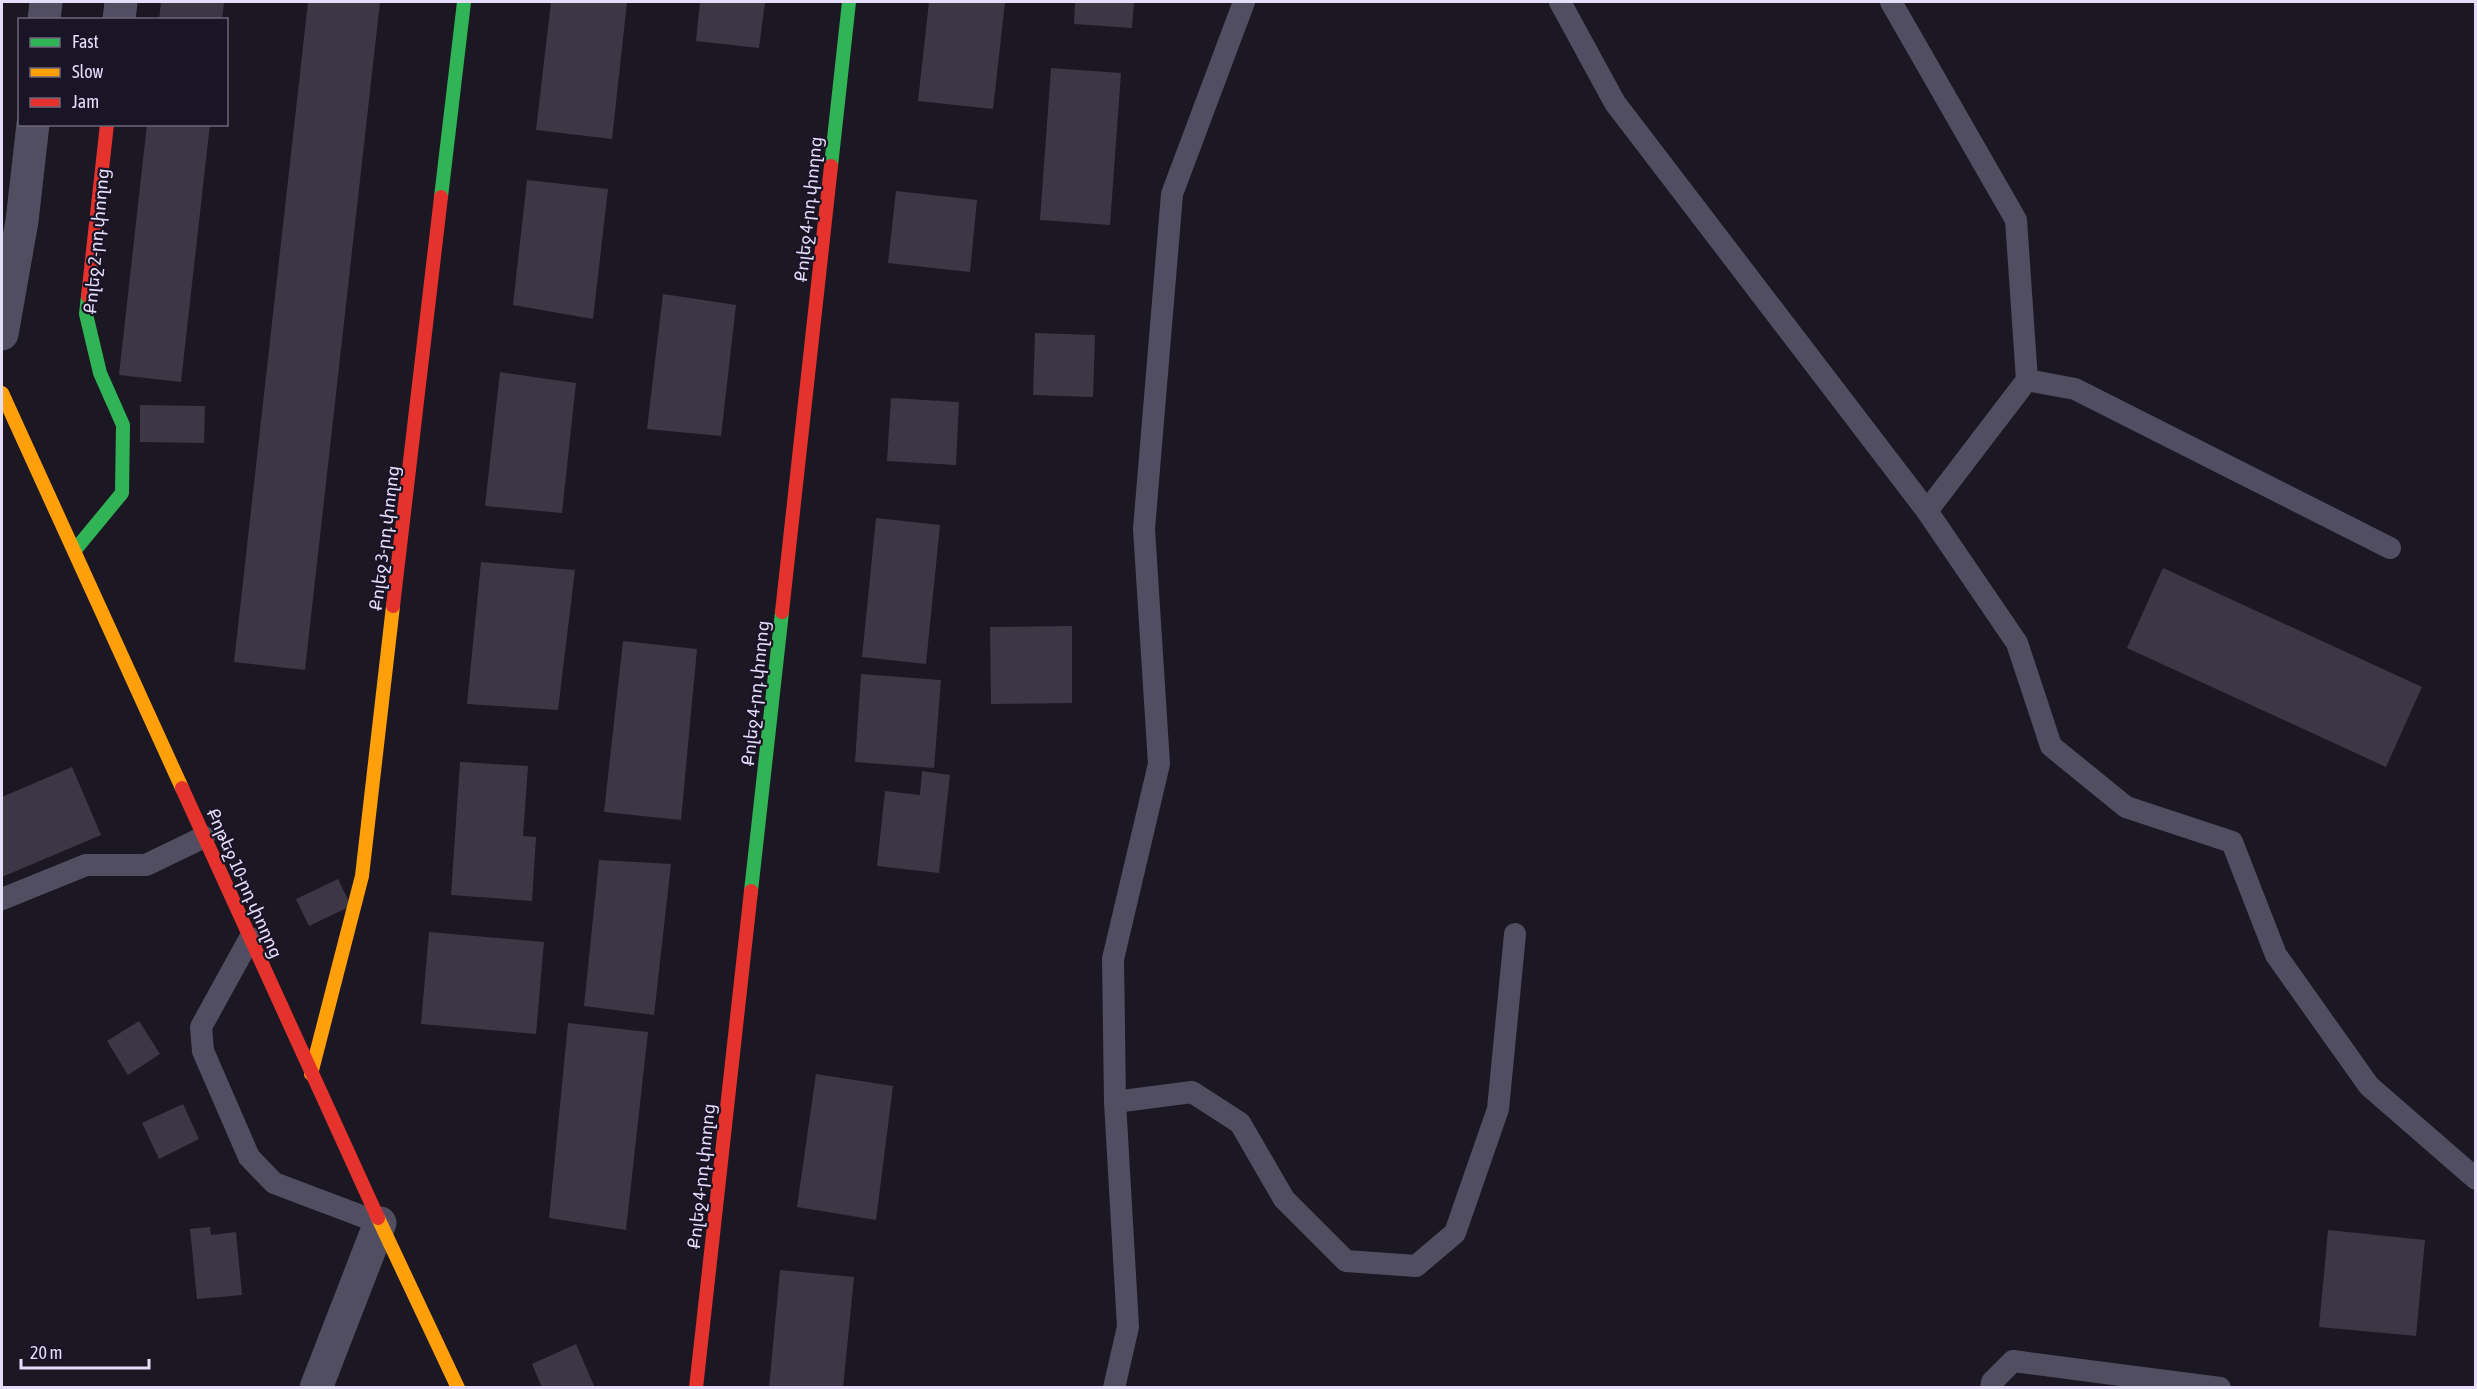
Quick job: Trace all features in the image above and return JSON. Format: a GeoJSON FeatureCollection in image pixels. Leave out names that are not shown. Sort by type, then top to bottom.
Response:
{"type":"FeatureCollection","features":[{"type":"Feature","properties":{"kind":"street"},"geometry":{"type":"LineString","coordinates":[[44,18],[46,2]]}},
{"type":"Feature","properties":{"kind":"street"},"geometry":{"type":"LineString","coordinates":[[119,18],[121,2]]}},
{"type":"Feature","properties":{"kind":"street","name":"Քոլեջ 3-րդ փողոց"},"geometry":{"type":"LineString","coordinates":[[311,1074],[362,876],[464,2]]}},
{"type":"Feature","properties":{"kind":"street","name":"Քոլեջ 4-րդ փողոց"},"geometry":{"type":"LineString","coordinates":[[696,1388],[849,2]]}},
{"type":"Feature","properties":{"kind":"street"},"geometry":{"type":"LineString","coordinates":[[2,334],[22,221],[33,126]]}},
{"type":"Feature","properties":{"kind":"street","name":"Քոլեջ 2-րդ փողոց"},"geometry":{"type":"LineString","coordinates":[[75,550],[122,493],[123,425],[100,373],[86,314],[107,126]]}},
{"type":"Feature","properties":{"kind":"street","name":"Քոթեջ 10-րդ փողոց"},"geometry":{"type":"LineString","coordinates":[[2,393],[311,1074],[458,1388]]}},
{"type":"Feature","properties":{"kind":"street"},"geometry":{"type":"LineString","coordinates":[[316,1388],[380,1223]]}},
{"type":"Feature","properties":{"kind":"lane"},"geometry":{"type":"LineString","coordinates":[[1114,1388],[1128,1327],[1116,1102],[1113,959],[1159,764],[1144,529],[1172,194],[1244,2]]}},
{"type":"Feature","properties":{"kind":"lane"},"geometry":{"type":"LineString","coordinates":[[1560,2],[1615,103],[1927,511],[2017,643],[2052,746],[2126,807],[2232,842],[2276,955],[2369,1086],[2475,1179]]}},
{"type":"Feature","properties":{"kind":"lane"},"geometry":{"type":"LineString","coordinates":[[1891,2],[2016,220],[2027,380],[1927,511]]}},
{"type":"Feature","properties":{"kind":"lane"},"geometry":{"type":"LineString","coordinates":[[2027,380],[2075,389],[2390,548]]}},
{"type":"Feature","properties":{"kind":"lane"},"geometry":{"type":"LineString","coordinates":[[2,899],[86,865],[146,865],[204,837]]}},
{"type":"Feature","properties":{"kind":"lane"},"geometry":{"type":"LineString","coordinates":[[1116,1102],[1192,1092],[1240,1123],[1284,1199],[1346,1261],[1416,1266],[1455,1233],[1498,1109],[1515,934]]}},
{"type":"Feature","properties":{"kind":"lane"},"geometry":{"type":"LineString","coordinates":[[250,938],[201,1027],[203,1051],[249,1157],[274,1183],[380,1223]]}},
{"type":"Feature","properties":{"kind":"lane"},"geometry":{"type":"LineString","coordinates":[[1991,1388],[1992,1382],[2013,1361],[2220,1388]]}},
{"type":"Feature","properties":{"kind":"building"},"geometry":{"type":"Polygon","coordinates":[[[161,2],[224,2],[222,18],[159,18],[161,2]]]}},
{"type":"Feature","properties":{"kind":"building"},"geometry":{"type":"Polygon","coordinates":[[[308,2],[380,2],[305,670],[234,662],[308,2]]]}},
{"type":"Feature","properties":{"kind":"building"},"geometry":{"type":"Polygon","coordinates":[[[551,2],[627,2],[612,139],[536,130],[551,2]]]}},
{"type":"Feature","properties":{"kind":"building"},"geometry":{"type":"Polygon","coordinates":[[[700,2],[765,2],[759,48],[696,41],[700,2]]]}},
{"type":"Feature","properties":{"kind":"building"},"geometry":{"type":"Polygon","coordinates":[[[929,2],[1005,2],[993,109],[918,101],[929,2]]]}},
{"type":"Feature","properties":{"kind":"building"},"geometry":{"type":"Polygon","coordinates":[[[1075,2],[1134,2],[1132,28],[1074,24],[1075,2]]]}},
{"type":"Feature","properties":{"kind":"building"},"geometry":{"type":"Polygon","coordinates":[[[1051,68],[1121,73],[1110,225],[1040,220],[1051,68]]]}},
{"type":"Feature","properties":{"kind":"building"},"geometry":{"type":"Polygon","coordinates":[[[147,126],[210,126],[181,382],[119,375],[147,126]]]}},
{"type":"Feature","properties":{"kind":"building"},"geometry":{"type":"Polygon","coordinates":[[[527,180],[608,189],[593,319],[513,305],[527,180]]]}},
{"type":"Feature","properties":{"kind":"building"},"geometry":{"type":"Polygon","coordinates":[[[896,191],[977,200],[970,272],[888,263],[896,191]]]}},
{"type":"Feature","properties":{"kind":"building"},"geometry":{"type":"Polygon","coordinates":[[[663,294],[736,305],[721,436],[647,429],[663,294]]]}},
{"type":"Feature","properties":{"kind":"building"},"geometry":{"type":"Polygon","coordinates":[[[1035,333],[1095,335],[1093,397],[1033,395],[1035,333]]]}},
{"type":"Feature","properties":{"kind":"building"},"geometry":{"type":"Polygon","coordinates":[[[500,372],[576,383],[562,513],[485,506],[500,372]]]}},
{"type":"Feature","properties":{"kind":"building"},"geometry":{"type":"Polygon","coordinates":[[[891,398],[959,402],[956,465],[887,461],[891,398]]]}},
{"type":"Feature","properties":{"kind":"building"},"geometry":{"type":"Polygon","coordinates":[[[140,405],[205,406],[204,443],[140,442],[140,405]]]}},
{"type":"Feature","properties":{"kind":"building"},"geometry":{"type":"Polygon","coordinates":[[[876,518],[940,525],[926,664],[862,657],[876,518]]]}},
{"type":"Feature","properties":{"kind":"building"},"geometry":{"type":"Polygon","coordinates":[[[481,562],[575,570],[558,710],[467,704],[481,562]]]}},
{"type":"Feature","properties":{"kind":"building"},"geometry":{"type":"Polygon","coordinates":[[[2163,568],[2422,687],[2386,767],[2127,648],[2163,568]]]}},
{"type":"Feature","properties":{"kind":"building"},"geometry":{"type":"Polygon","coordinates":[[[1072,626],[1072,703],[991,704],[990,627],[1072,626]]]}},
{"type":"Feature","properties":{"kind":"building"},"geometry":{"type":"Polygon","coordinates":[[[623,641],[697,649],[681,820],[604,812],[623,641]]]}},
{"type":"Feature","properties":{"kind":"building"},"geometry":{"type":"Polygon","coordinates":[[[861,674],[941,680],[934,768],[855,762],[861,674]]]}},
{"type":"Feature","properties":{"kind":"building"},"geometry":{"type":"Polygon","coordinates":[[[460,762],[528,766],[523,836],[536,837],[532,901],[451,895],[460,762]]]}},
{"type":"Feature","properties":{"kind":"building"},"geometry":{"type":"Polygon","coordinates":[[[72,767],[101,835],[2,877],[2,797],[72,767]]]}},
{"type":"Feature","properties":{"kind":"building"},"geometry":{"type":"Polygon","coordinates":[[[922,771],[950,775],[939,873],[877,866],[885,791],[920,795],[922,771]]]}},
{"type":"Feature","properties":{"kind":"building"},"geometry":{"type":"Polygon","coordinates":[[[599,860],[671,864],[654,1015],[584,1006],[599,860]]]}},
{"type":"Feature","properties":{"kind":"building"},"geometry":{"type":"Polygon","coordinates":[[[338,879],[351,906],[309,926],[296,899],[338,879]]]}},
{"type":"Feature","properties":{"kind":"building"},"geometry":{"type":"Polygon","coordinates":[[[429,932],[544,942],[536,1034],[421,1024],[429,932]]]}},
{"type":"Feature","properties":{"kind":"building"},"geometry":{"type":"Polygon","coordinates":[[[139,1021],[160,1054],[128,1075],[107,1041],[139,1021]]]}},
{"type":"Feature","properties":{"kind":"building"},"geometry":{"type":"Polygon","coordinates":[[[568,1023],[648,1032],[626,1230],[549,1218],[568,1023]]]}},
{"type":"Feature","properties":{"kind":"building"},"geometry":{"type":"Polygon","coordinates":[[[816,1074],[893,1086],[876,1220],[797,1207],[816,1074]]]}},
{"type":"Feature","properties":{"kind":"building"},"geometry":{"type":"Polygon","coordinates":[[[183,1104],[199,1139],[159,1159],[142,1123],[183,1104]]]}},
{"type":"Feature","properties":{"kind":"building"},"geometry":{"type":"Polygon","coordinates":[[[210,1227],[211,1235],[236,1232],[242,1295],[197,1299],[190,1229],[210,1227]]]}},
{"type":"Feature","properties":{"kind":"building"},"geometry":{"type":"Polygon","coordinates":[[[2328,1230],[2425,1240],[2416,1336],[2319,1327],[2328,1230]]]}},
{"type":"Feature","properties":{"kind":"building"},"geometry":{"type":"Polygon","coordinates":[[[780,1270],[854,1277],[843,1388],[769,1388],[780,1270]]]}},
{"type":"Feature","properties":{"kind":"building"},"geometry":{"type":"Polygon","coordinates":[[[576,1344],[595,1388],[542,1388],[532,1364],[576,1344]]]}},
{"type":"Feature","properties":{"kind":"traffic: fast"},"geometry":{"type":"LineString","coordinates":[[441,197],[464,2]]}},
{"type":"Feature","properties":{"kind":"traffic: fast"},"geometry":{"type":"LineString","coordinates":[[831,166],[849,2]]}},
{"type":"Feature","properties":{"kind":"traffic: fast"},"geometry":{"type":"LineString","coordinates":[[75,550],[122,493],[123,425],[100,373],[86,314],[88,296]]}},
{"type":"Feature","properties":{"kind":"traffic: fast"},"geometry":{"type":"LineString","coordinates":[[751,891],[782,612]]}},
{"type":"Feature","properties":{"kind":"traffic: slow"},"geometry":{"type":"LineString","coordinates":[[2,393],[182,788]]}},
{"type":"Feature","properties":{"kind":"traffic: slow"},"geometry":{"type":"LineString","coordinates":[[311,1074],[362,876],[393,606]]}},
{"type":"Feature","properties":{"kind":"traffic: slow"},"geometry":{"type":"LineString","coordinates":[[378,1218],[458,1388]]}},
{"type":"Feature","properties":{"kind":"traffic: jam"},"geometry":{"type":"LineString","coordinates":[[88,296],[107,126]]}},
{"type":"Feature","properties":{"kind":"traffic: jam"},"geometry":{"type":"LineString","coordinates":[[782,612],[831,166]]}},
{"type":"Feature","properties":{"kind":"traffic: jam"},"geometry":{"type":"LineString","coordinates":[[393,606],[441,197]]}},
{"type":"Feature","properties":{"kind":"traffic: jam"},"geometry":{"type":"LineString","coordinates":[[182,788],[378,1218]]}},
{"type":"Feature","properties":{"kind":"traffic: jam"},"geometry":{"type":"LineString","coordinates":[[696,1388],[751,891]]}}]}
